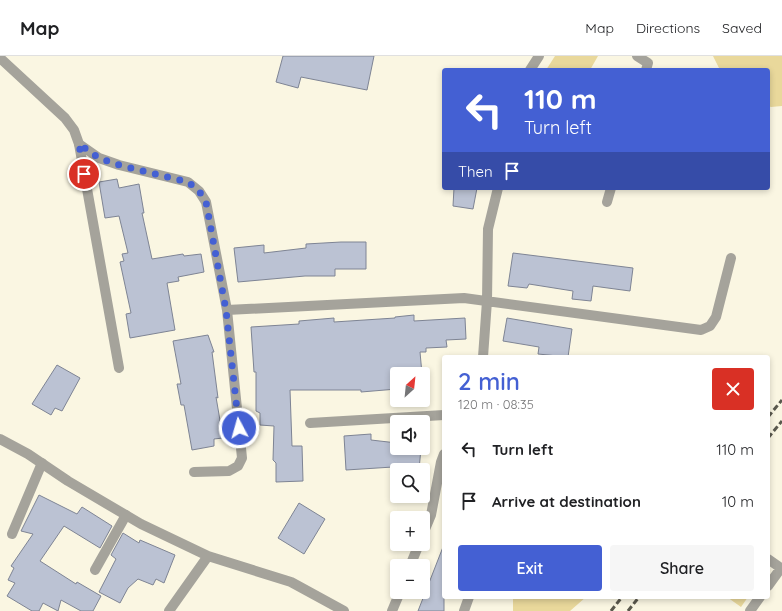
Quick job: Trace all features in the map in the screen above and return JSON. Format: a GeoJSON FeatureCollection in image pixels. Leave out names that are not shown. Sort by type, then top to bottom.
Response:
{"type":"FeatureCollection","features":[{"type":"Feature","properties":{"kind":"street"},"geometry":{"type":"LineString","coordinates":[[531,68],[540,56]]}},
{"type":"Feature","properties":{"kind":"street"},"geometry":{"type":"LineString","coordinates":[[637,56],[648,63],[647,68]]}},
{"type":"Feature","properties":{"kind":"street"},"geometry":{"type":"LineString","coordinates":[[0,58],[65,118],[74,130],[79,144],[119,368]]}},
{"type":"Feature","properties":{"kind":"street"},"geometry":{"type":"LineString","coordinates":[[79,144],[99,158],[119,165],[188,182],[199,191],[206,202],[226,310],[242,458],[238,466],[230,471],[194,472]]}},
{"type":"Feature","properties":{"kind":"street"},"geometry":{"type":"LineString","coordinates":[[483,355],[487,301],[488,229],[498,190]]}},
{"type":"Feature","properties":{"kind":"street"},"geometry":{"type":"LineString","coordinates":[[606,202],[610,190]]}},
{"type":"Feature","properties":{"kind":"street"},"geometry":{"type":"LineString","coordinates":[[226,310],[464,298],[701,330],[710,326],[716,318],[730,258]]}},
{"type":"Feature","properties":{"kind":"street"},"geometry":{"type":"LineString","coordinates":[[310,423],[442,415]]}},
{"type":"Feature","properties":{"kind":"street"},"geometry":{"type":"LineString","coordinates":[[0,439],[28,454],[126,515],[182,544],[208,556],[291,582],[344,611]]}},
{"type":"Feature","properties":{"kind":"street"},"geometry":{"type":"LineString","coordinates":[[430,516],[442,459]]}},
{"type":"Feature","properties":{"kind":"street"},"geometry":{"type":"LineString","coordinates":[[12,534],[42,463]]}},
{"type":"Feature","properties":{"kind":"street"},"geometry":{"type":"LineString","coordinates":[[95,570],[126,515]]}},
{"type":"Feature","properties":{"kind":"street"},"geometry":{"type":"LineString","coordinates":[[169,611],[208,556]]}},
{"type":"Feature","properties":{"kind":"street"},"geometry":{"type":"LineString","coordinates":[[770,561],[781,569],[770,583]]}},
{"type":"Feature","properties":{"kind":"street"},"geometry":{"type":"LineString","coordinates":[[392,611],[397,599]]}},
{"type":"Feature","properties":{"kind":"street"},"geometry":{"type":"LineString","coordinates":[[464,611],[468,599]]}},
{"type":"Feature","properties":{"kind":"street"},"geometry":{"type":"LineString","coordinates":[[750,611],[759,599]]}},
{"type":"Feature","properties":{"kind":"shaded area"},"geometry":{"type":"Polygon","coordinates":[[[555,56],[598,56],[591,68],[547,68],[555,56]]]}},
{"type":"Feature","properties":{"kind":"shaded area"},"geometry":{"type":"Polygon","coordinates":[[[713,56],[782,56],[782,106],[770,107],[770,68],[719,68],[713,56]]]}},
{"type":"Feature","properties":{"kind":"shaded area"},"geometry":{"type":"Polygon","coordinates":[[[513,599],[584,599],[570,611],[513,611],[513,599]]]}},
{"type":"Feature","properties":{"kind":"shaded area"},"geometry":{"type":"Polygon","coordinates":[[[730,599],[747,599],[741,607],[730,599]]]}},
{"type":"Feature","properties":{"kind":"building"},"geometry":{"type":"Polygon","coordinates":[[[283,56],[374,56],[367,90],[301,77],[298,88],[276,82],[283,56]]]}},
{"type":"Feature","properties":{"kind":"building"},"geometry":{"type":"Polygon","coordinates":[[[117,179],[119,188],[139,184],[144,213],[142,213],[152,259],[183,254],[184,256],[201,254],[204,272],[178,277],[179,281],[167,283],[175,330],[130,338],[126,314],[131,313],[120,262],[124,261],[122,254],[128,253],[119,216],[105,218],[99,182],[117,179]]]}},
{"type":"Feature","properties":{"kind":"building"},"geometry":{"type":"Polygon","coordinates":[[[454,190],[477,190],[473,209],[453,206],[454,190]]]}},
{"type":"Feature","properties":{"kind":"building"},"geometry":{"type":"Polygon","coordinates":[[[366,242],[366,269],[335,269],[335,276],[305,276],[238,282],[234,248],[264,245],[264,253],[306,248],[306,244],[366,242]]]}},
{"type":"Feature","properties":{"kind":"building"},"geometry":{"type":"Polygon","coordinates":[[[513,253],[633,268],[630,291],[593,286],[591,301],[572,299],[573,291],[529,284],[527,288],[508,286],[513,253]]]}},
{"type":"Feature","properties":{"kind":"building"},"geometry":{"type":"Polygon","coordinates":[[[414,315],[414,321],[465,318],[466,339],[446,340],[447,347],[426,348],[426,352],[420,352],[421,367],[390,367],[390,390],[361,392],[361,390],[290,390],[292,446],[302,446],[303,481],[276,482],[276,463],[273,460],[274,426],[260,425],[260,413],[256,411],[256,372],[254,372],[251,327],[299,324],[299,321],[334,318],[334,322],[414,315]]]}},
{"type":"Feature","properties":{"kind":"building"},"geometry":{"type":"Polygon","coordinates":[[[507,318],[572,329],[568,355],[538,354],[539,347],[503,341],[507,318]]]}},
{"type":"Feature","properties":{"kind":"building"},"geometry":{"type":"Polygon","coordinates":[[[208,335],[214,352],[212,352],[218,398],[216,397],[223,438],[214,439],[214,446],[192,450],[184,405],[181,405],[177,384],[181,384],[173,341],[208,335]]]}},
{"type":"Feature","properties":{"kind":"building"},"geometry":{"type":"Polygon","coordinates":[[[57,365],[80,378],[62,411],[55,408],[51,415],[32,404],[57,365]]]}},
{"type":"Feature","properties":{"kind":"building"},"geometry":{"type":"Polygon","coordinates":[[[371,434],[371,440],[390,442],[390,455],[420,455],[420,463],[390,463],[390,467],[346,470],[344,436],[371,434]]]}},
{"type":"Feature","properties":{"kind":"building"},"geometry":{"type":"Polygon","coordinates":[[[39,495],[77,514],[82,507],[112,526],[100,548],[64,526],[40,561],[76,584],[77,582],[101,596],[93,611],[81,611],[61,600],[58,611],[43,603],[39,611],[32,611],[7,596],[15,583],[8,580],[14,568],[11,566],[33,534],[21,531],[39,495]]]}},
{"type":"Feature","properties":{"kind":"building"},"geometry":{"type":"Polygon","coordinates":[[[299,503],[325,519],[304,554],[278,538],[299,503]]]}},
{"type":"Feature","properties":{"kind":"building"},"geometry":{"type":"Polygon","coordinates":[[[123,533],[139,543],[140,540],[175,555],[164,583],[156,579],[153,585],[138,579],[128,588],[120,603],[99,592],[116,559],[111,555],[123,533]]]}},
{"type":"Feature","properties":{"kind":"building"},"geometry":{"type":"Polygon","coordinates":[[[442,550],[442,599],[444,599],[444,611],[418,611],[423,599],[430,599],[430,580],[442,550]]]}},
{"type":"Feature","properties":{"kind":"railway"},"geometry":{"type":"LineString","coordinates":[[770,415],[782,400]]}},
{"type":"Feature","properties":{"kind":"railway"},"geometry":{"type":"LineString","coordinates":[[770,436],[782,421]]}},
{"type":"Feature","properties":{"kind":"railway"},"geometry":{"type":"LineString","coordinates":[[611,611],[620,599]]}},
{"type":"Feature","properties":{"kind":"railway"},"geometry":{"type":"LineString","coordinates":[[628,611],[637,599]]}},
{"type":"Feature","properties":{"kind":"route"},"geometry":{"type":"LineString","coordinates":[[84,174],[79,144],[99,158],[119,165],[188,182],[199,191],[206,202],[226,310],[239,428]]}}]}
